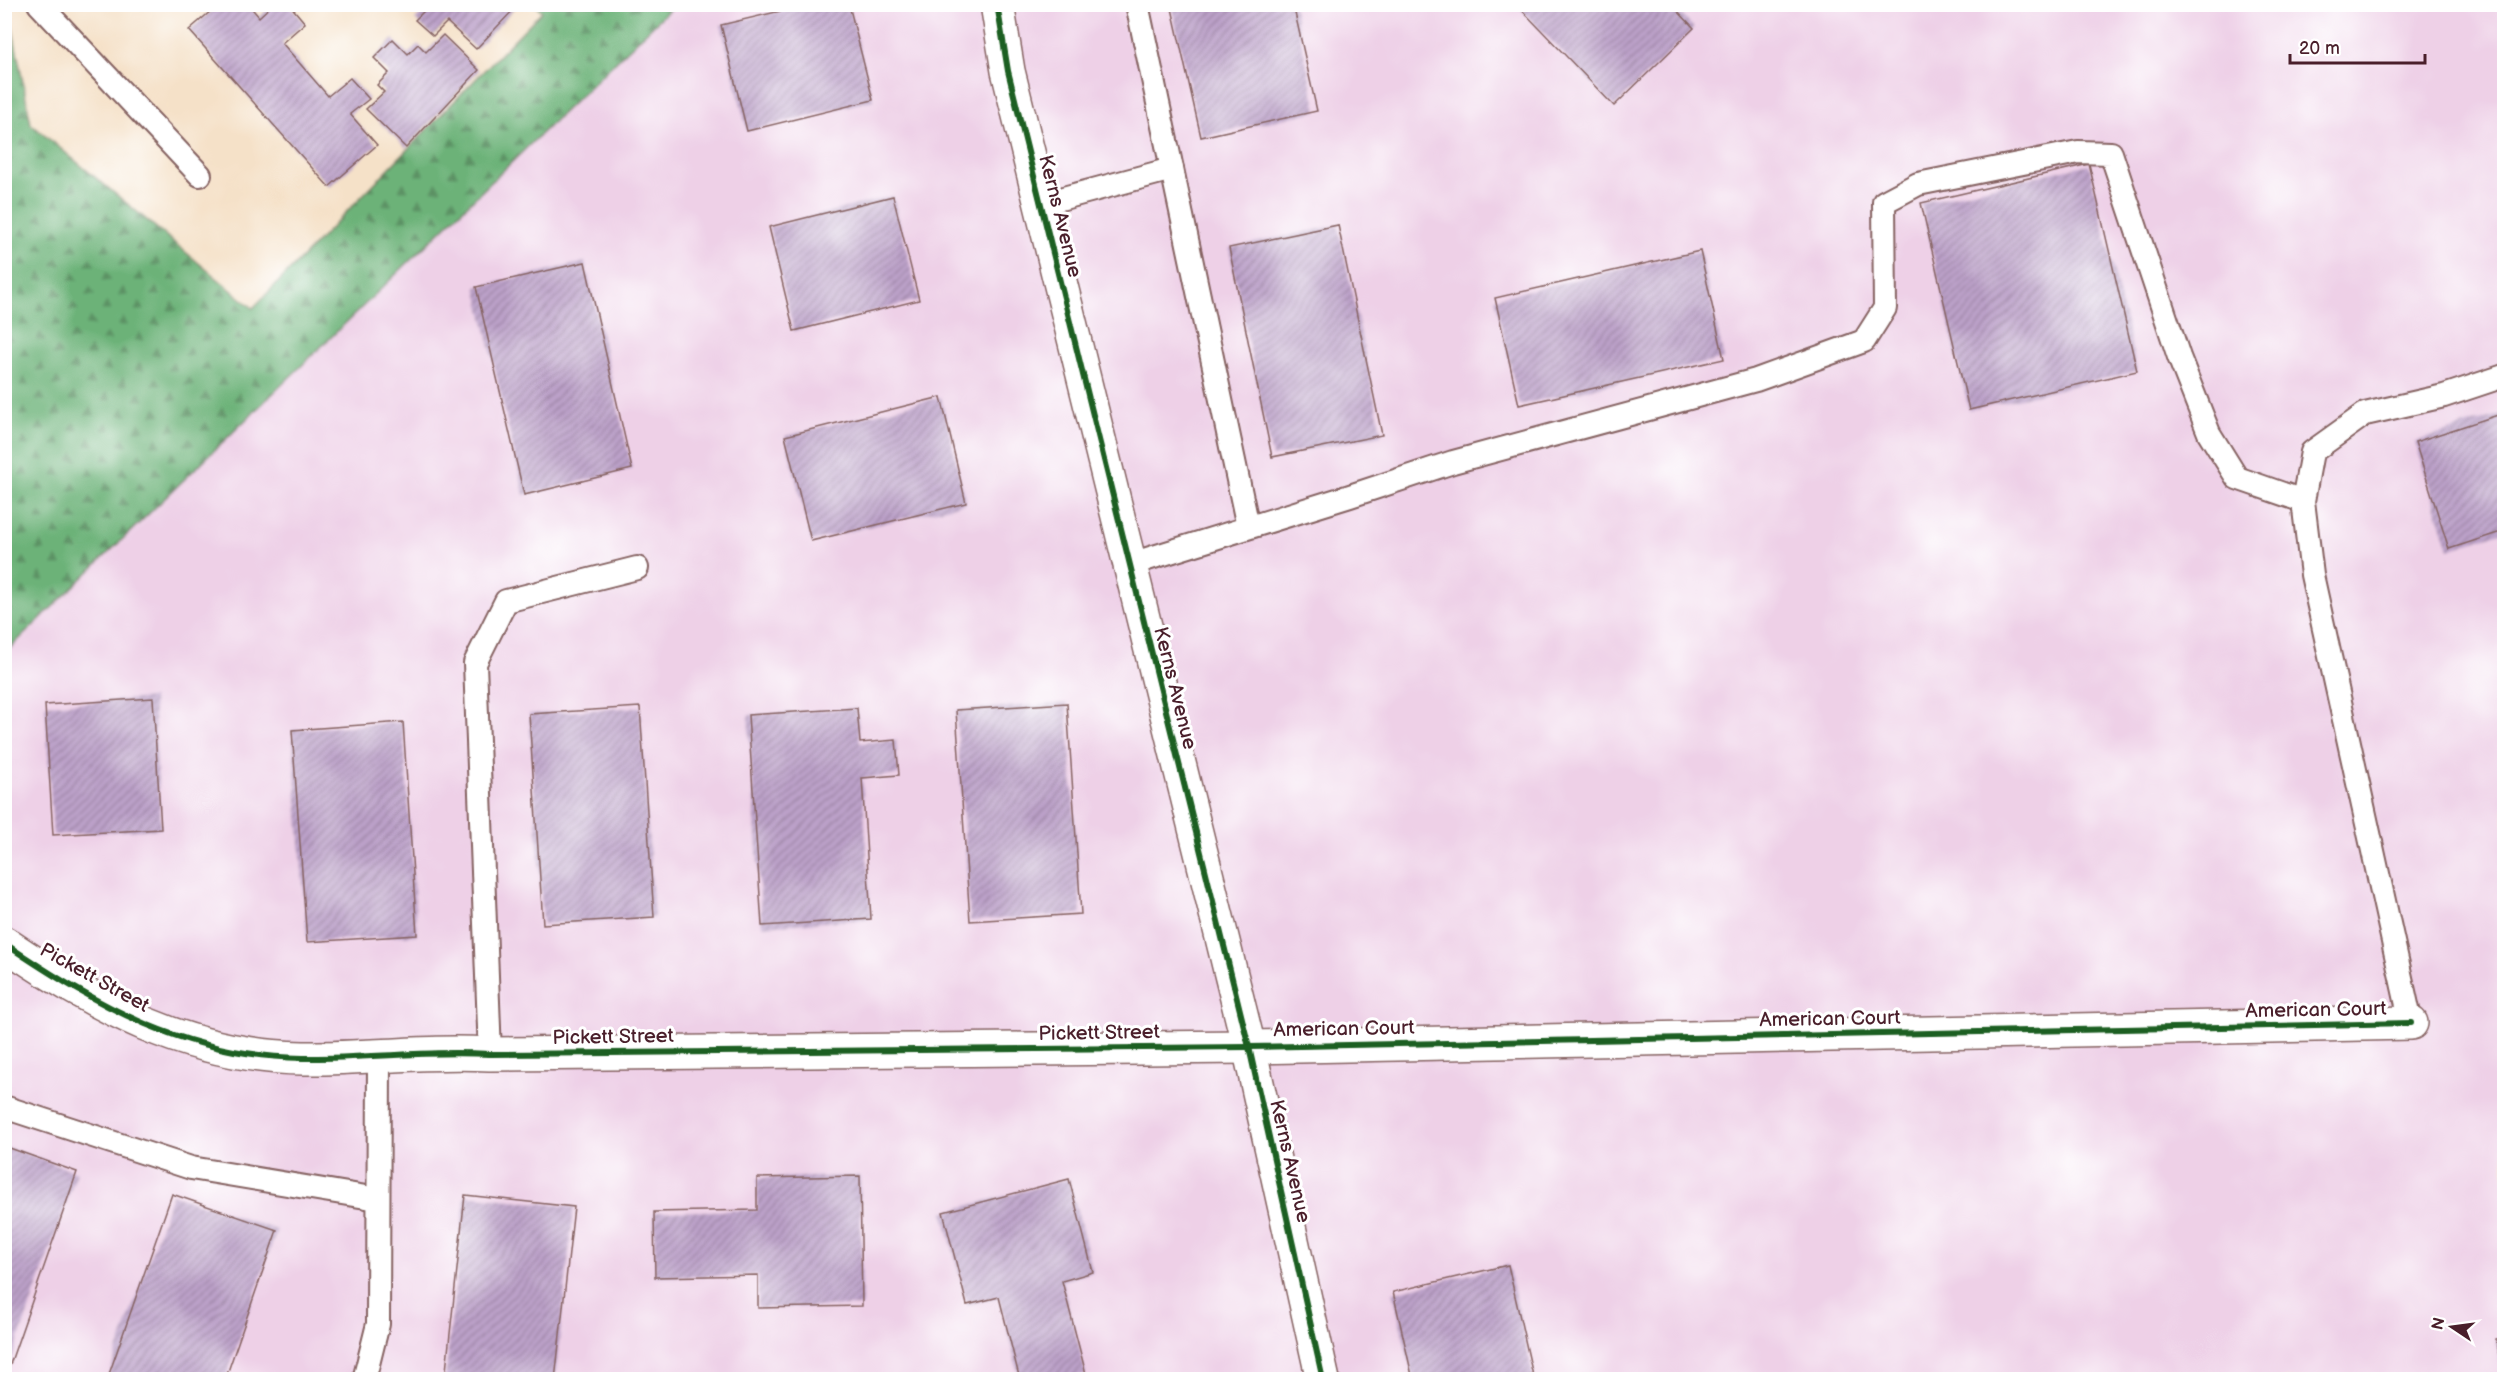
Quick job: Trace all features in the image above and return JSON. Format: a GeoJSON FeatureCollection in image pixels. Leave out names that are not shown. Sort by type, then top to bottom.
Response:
{"type":"FeatureCollection","features":[{"type":"Feature","properties":{"kind":"street","name":"Kerns Avenue"},"geometry":{"type":"LineString","coordinates":[[997,4],[1008,71],[1128,565],[1249,1047],[1323,1380]]}},
{"type":"Feature","properties":{"kind":"street","name":"Pickett Street"},"geometry":{"type":"LineString","coordinates":[[4,943],[66,985],[133,1020],[193,1042],[249,1054],[302,1058],[449,1052],[490,1054],[1249,1047]]}},
{"type":"Feature","properties":{"kind":"street","name":"American Court"},"geometry":{"type":"LineString","coordinates":[[1249,1047],[2411,1023]]}},
{"type":"Feature","properties":{"kind":"lane"},"geometry":{"type":"LineString","coordinates":[[39,4],[200,175]]}},
{"type":"Feature","properties":{"kind":"lane"},"geometry":{"type":"LineString","coordinates":[[1137,4],[1248,527]]}},
{"type":"Feature","properties":{"kind":"lane"},"geometry":{"type":"LineString","coordinates":[[1128,565],[1453,462],[1756,380],[1864,341],[1885,308],[1884,201],[1918,184],[2078,152],[2111,153],[2179,357],[2209,433],[2237,478],[2302,501]]}},
{"type":"Feature","properties":{"kind":"lane"},"geometry":{"type":"LineString","coordinates":[[1041,204],[1172,169]]}},
{"type":"Feature","properties":{"kind":"lane"},"geometry":{"type":"LineString","coordinates":[[2411,1023],[2312,574],[2302,501],[2312,452],[2365,414],[2444,396],[2505,376]]}},
{"type":"Feature","properties":{"kind":"lane"},"geometry":{"type":"LineString","coordinates":[[490,1054],[475,663],[506,601],[637,568]]}},
{"type":"Feature","properties":{"kind":"lane"},"geometry":{"type":"LineString","coordinates":[[364,1380],[378,1324],[379,1055]]}},
{"type":"Feature","properties":{"kind":"lane"},"geometry":{"type":"LineString","coordinates":[[4,1107],[191,1168],[378,1199]]}},
{"type":"Feature","properties":{"kind":"shaded area"},"geometry":{"type":"Polygon","coordinates":[[[674,5],[2504,5],[2504,1379],[5,1380],[5,653],[674,5]]]}},
{"type":"Feature","properties":{"kind":"green space"},"geometry":{"type":"Polygon","coordinates":[[[5,5],[8,5],[31,124],[253,308],[542,11],[535,5],[674,5],[5,653],[5,5]]]}},
{"type":"Feature","properties":{"kind":"building"},"geometry":{"type":"Polygon","coordinates":[[[219,4],[248,4],[259,17],[273,4],[289,4],[305,23],[282,43],[328,96],[350,78],[369,99],[350,114],[377,145],[329,187],[189,30],[219,4]]]}},
{"type":"Feature","properties":{"kind":"building"},"geometry":{"type":"Polygon","coordinates":[[[431,4],[516,4],[517,6],[476,49],[447,22],[433,36],[415,20],[431,4]]]}},
{"type":"Feature","properties":{"kind":"building"},"geometry":{"type":"Polygon","coordinates":[[[1171,4],[1293,4],[1317,111],[1201,137],[1171,4]]]}},
{"type":"Feature","properties":{"kind":"building"},"geometry":{"type":"Polygon","coordinates":[[[1516,4],[1671,4],[1694,28],[1614,106],[1516,4]]]}},
{"type":"Feature","properties":{"kind":"building"},"geometry":{"type":"Polygon","coordinates":[[[806,5],[849,5],[873,100],[747,131],[721,25],[806,5]]]}},
{"type":"Feature","properties":{"kind":"building"},"geometry":{"type":"Polygon","coordinates":[[[443,35],[479,70],[406,148],[366,109],[384,92],[377,85],[389,73],[374,58],[393,39],[408,54],[418,44],[426,52],[443,35]]]}},
{"type":"Feature","properties":{"kind":"building"},"geometry":{"type":"Polygon","coordinates":[[[2089,164],[2137,371],[1969,410],[1921,203],[2089,164]]]}},
{"type":"Feature","properties":{"kind":"building"},"geometry":{"type":"Polygon","coordinates":[[[893,196],[919,300],[794,331],[769,227],[893,196]]]}},
{"type":"Feature","properties":{"kind":"building"},"geometry":{"type":"Polygon","coordinates":[[[1338,225],[1382,435],[1272,457],[1229,248],[1338,225]]]}},
{"type":"Feature","properties":{"kind":"building"},"geometry":{"type":"Polygon","coordinates":[[[1700,251],[1724,359],[1519,405],[1495,298],[1700,251]]]}},
{"type":"Feature","properties":{"kind":"building"},"geometry":{"type":"Polygon","coordinates":[[[585,262],[632,469],[524,495],[476,287],[585,262]]]}},
{"type":"Feature","properties":{"kind":"building"},"geometry":{"type":"Polygon","coordinates":[[[941,397],[966,503],[811,541],[785,436],[941,397]]]}},
{"type":"Feature","properties":{"kind":"building"},"geometry":{"type":"Polygon","coordinates":[[[2504,413],[2504,531],[2449,549],[2415,442],[2504,413]]]}},
{"type":"Feature","properties":{"kind":"building"},"geometry":{"type":"Polygon","coordinates":[[[153,698],[161,829],[53,835],[45,705],[153,698]]]}},
{"type":"Feature","properties":{"kind":"building"},"geometry":{"type":"Polygon","coordinates":[[[1067,703],[1081,914],[970,921],[956,710],[1067,703]]]}},
{"type":"Feature","properties":{"kind":"building"},"geometry":{"type":"Polygon","coordinates":[[[640,707],[654,917],[543,924],[529,714],[640,707]]]}},
{"type":"Feature","properties":{"kind":"building"},"geometry":{"type":"Polygon","coordinates":[[[857,708],[860,743],[896,740],[899,775],[862,778],[871,919],[762,926],[748,715],[857,708]]]}},
{"type":"Feature","properties":{"kind":"building"},"geometry":{"type":"Polygon","coordinates":[[[403,722],[417,935],[307,942],[292,730],[403,722]]]}},
{"type":"Feature","properties":{"kind":"building"},"geometry":{"type":"Polygon","coordinates":[[[4,1146],[77,1172],[7,1373],[4,1372],[4,1146]]]}},
{"type":"Feature","properties":{"kind":"building"},"geometry":{"type":"Polygon","coordinates":[[[860,1176],[862,1306],[758,1308],[758,1275],[655,1277],[654,1212],[757,1210],[757,1178],[860,1176]]]}},
{"type":"Feature","properties":{"kind":"building"},"geometry":{"type":"Polygon","coordinates":[[[1069,1179],[1093,1272],[1062,1281],[1086,1374],[1064,1380],[1020,1380],[999,1297],[967,1305],[943,1212],[1069,1179]]]}},
{"type":"Feature","properties":{"kind":"building"},"geometry":{"type":"Polygon","coordinates":[[[172,1194],[277,1230],[225,1380],[107,1380],[172,1194]]]}},
{"type":"Feature","properties":{"kind":"building"},"geometry":{"type":"Polygon","coordinates":[[[465,1195],[574,1207],[555,1380],[445,1380],[465,1195]]]}},
{"type":"Feature","properties":{"kind":"building"},"geometry":{"type":"Polygon","coordinates":[[[1508,1265],[1534,1380],[1413,1380],[1393,1292],[1508,1265]]]}},
{"type":"Feature","properties":{"kind":"building"},"geometry":{"type":"Polygon","coordinates":[[[2504,1337],[2504,1380],[2503,1380],[2496,1339],[2504,1337]]]}},
{"type":"Feature","properties":{"kind":"cycle path"},"geometry":{"type":"LineString","coordinates":[[997,4],[1008,71],[1249,1047],[1323,1380]]}},
{"type":"Feature","properties":{"kind":"cycle path"},"geometry":{"type":"LineString","coordinates":[[4,943],[74,988],[145,1024],[182,1038],[220,1048],[260,1055],[303,1058],[443,1053],[1249,1047],[2411,1023]]}}]}
